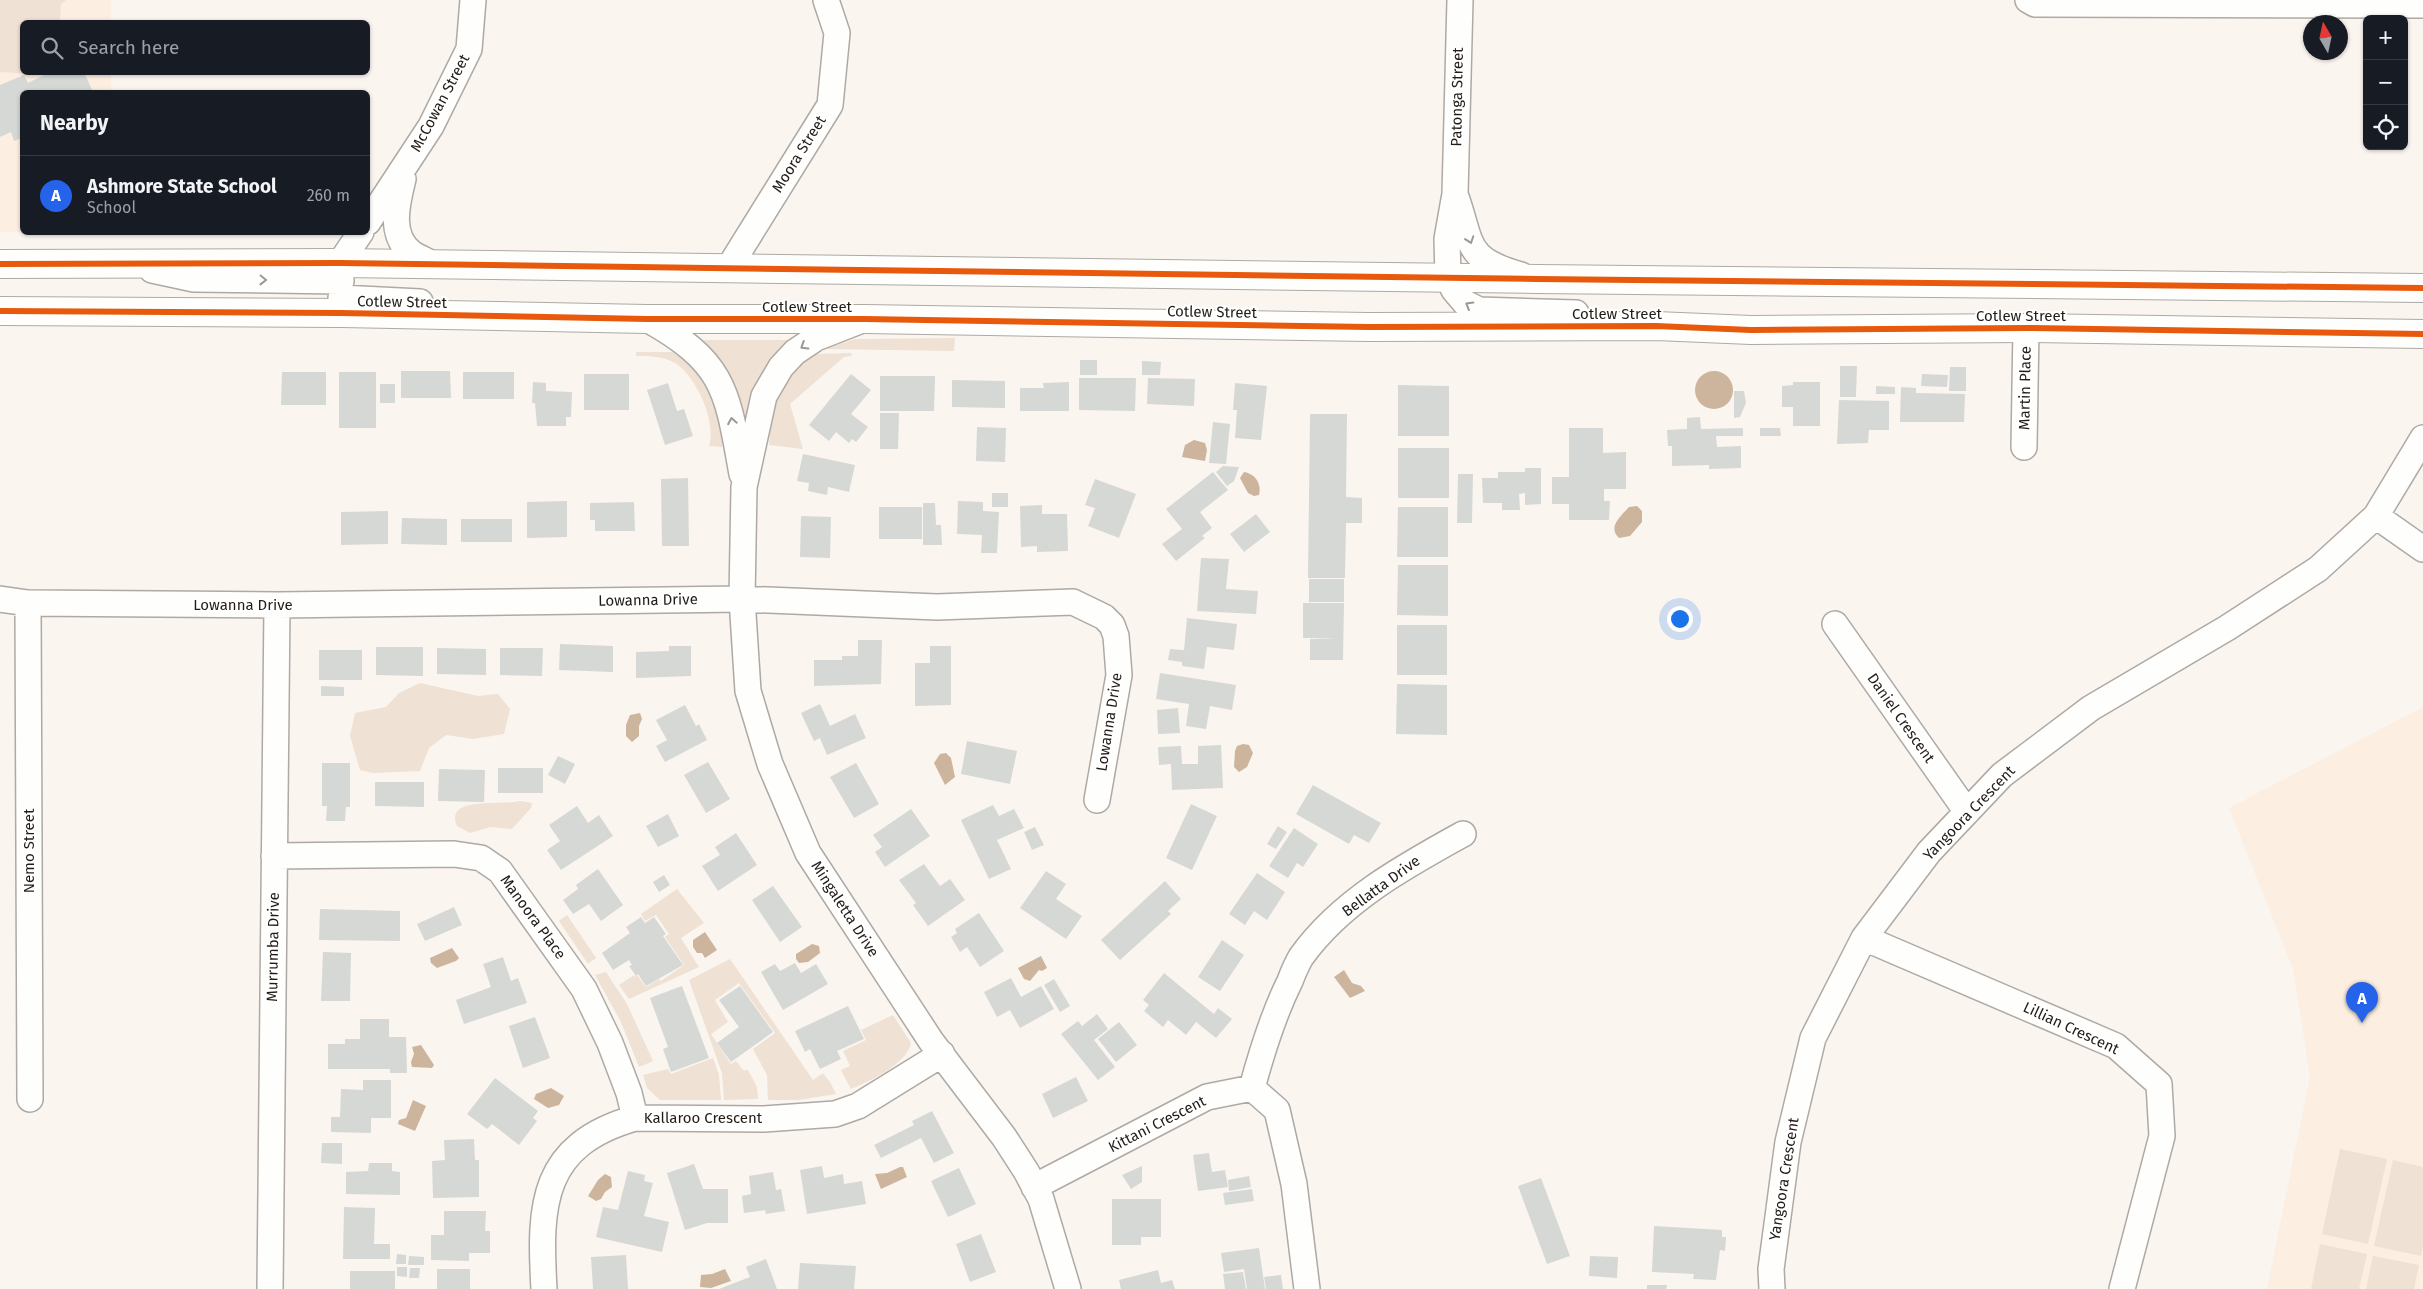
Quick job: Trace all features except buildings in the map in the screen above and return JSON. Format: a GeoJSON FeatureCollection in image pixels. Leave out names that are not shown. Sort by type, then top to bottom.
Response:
{"type":"FeatureCollection","features":[{"type":"Feature","properties":{"kind":"main road","name":"Cotlew Street"},"geometry":{"type":"LineString","coordinates":[[0,264],[128,264],[341,289],[518,316],[1369,326],[1656,326],[1751,330],[2026,328],[2423,334]]}},
{"type":"Feature","properties":{"kind":"main road","name":"Cotlew Street"},"geometry":{"type":"LineString","coordinates":[[0,311],[341,289],[434,265],[1537,280],[2423,288]]}},
{"type":"Feature","properties":{"kind":"street","name":"McCowan Street"},"geometry":{"type":"LineString","coordinates":[[370,219],[431,126],[469,49],[473,0]]}},
{"type":"Feature","properties":{"kind":"street","name":"Moora Street"},"geometry":{"type":"LineString","coordinates":[[728,269],[830,105],[837,33],[826,0]]}},
{"type":"Feature","properties":{"kind":"street","name":"Patonga Street"},"geometry":{"type":"LineString","coordinates":[[1448,278],[1447,238],[1455,194],[1460,0]]}},
{"type":"Feature","properties":{"kind":"street"},"geometry":{"type":"LineString","coordinates":[[2028,0],[2036,4],[2184,2],[2423,5]]}},
{"type":"Feature","properties":{"kind":"street"},"geometry":{"type":"LineString","coordinates":[[406,165],[395,210],[399,237],[412,253],[434,265]]}},
{"type":"Feature","properties":{"kind":"street","name":"Patonga Street"},"geometry":{"type":"LineString","coordinates":[[1455,194],[1470,240],[1480,258],[1496,268],[1537,280]]}},
{"type":"Feature","properties":{"kind":"street"},"geometry":{"type":"LineString","coordinates":[[341,289],[360,235]]}},
{"type":"Feature","properties":{"kind":"street"},"geometry":{"type":"LineString","coordinates":[[1448,278],[1454,290],[1465,303],[1479,310],[1579,313],[1656,326]]}},
{"type":"Feature","properties":{"kind":"street","name":"Mingaletta Drive"},"geometry":{"type":"LineString","coordinates":[[647,319],[678,336],[703,358],[720,382],[730,410],[744,487],[742,599],[748,691],[770,764],[808,853],[931,1041],[1004,1137],[1034,1187],[1041,1199],[1068,1289]]}},
{"type":"Feature","properties":{"kind":"street","name":"Mingaletta Drive"},"geometry":{"type":"LineString","coordinates":[[744,487],[764,396],[781,367],[795,352],[816,338],[864,319]]}},
{"type":"Feature","properties":{"kind":"street","name":"Martin Place"},"geometry":{"type":"LineString","coordinates":[[2024,447],[2026,328]]}},
{"type":"Feature","properties":{"kind":"street","name":"Yangoora Crescent"},"geometry":{"type":"LineString","coordinates":[[1772,1289],[1771,1269],[1788,1142],[1813,1038],[1864,938],[1929,852],[2002,775],[2092,708],[2227,628],[2318,569],[2376,516],[2422,438]]}},
{"type":"Feature","properties":{"kind":"street"},"geometry":{"type":"LineString","coordinates":[[2376,516],[2423,549]]}},
{"type":"Feature","properties":{"kind":"street","name":"Lowanna Drive"},"geometry":{"type":"LineString","coordinates":[[0,599],[28,603],[277,605],[742,599],[937,607],[1074,602],[1092,609],[1112,625],[1116,636],[1119,675],[1097,800]]}},
{"type":"Feature","properties":{"kind":"street","name":"Nemo Street"},"geometry":{"type":"LineString","coordinates":[[28,603],[30,1099]]}},
{"type":"Feature","properties":{"kind":"street","name":"Murrumba Drive"},"geometry":{"type":"LineString","coordinates":[[270,1289],[277,605]]}},
{"type":"Feature","properties":{"kind":"street","name":"Daniel Crescent"},"geometry":{"type":"LineString","coordinates":[[1835,624],[1967,812]]}},
{"type":"Feature","properties":{"kind":"street","name":"Bellatta Drive"},"geometry":{"type":"LineString","coordinates":[[1252,1088],[1264,1044],[1279,1002],[1301,958],[1348,907],[1406,866],[1463,834]]}},
{"type":"Feature","properties":{"kind":"street","name":"Manoora Place"},"geometry":{"type":"LineString","coordinates":[[274,856],[454,854],[481,858],[500,871],[584,989],[620,1068],[635,1118]]}},
{"type":"Feature","properties":{"kind":"street","name":"Lillian Crescent"},"geometry":{"type":"LineString","coordinates":[[1864,938],[2116,1046],[2159,1084],[2162,1136],[2122,1289]]}},
{"type":"Feature","properties":{"kind":"street","name":"Kallaroo Crescent"},"geometry":{"type":"LineString","coordinates":[[544,1289],[543,1211],[559,1170],[569,1155],[589,1136],[617,1123],[635,1118],[764,1119],[835,1114],[858,1106],[942,1054]]}},
{"type":"Feature","properties":{"kind":"street"},"geometry":{"type":"LineString","coordinates":[[1252,1088],[1276,1110],[1294,1184],[1307,1289]]}},
{"type":"Feature","properties":{"kind":"street","name":"Kittani Crescent"},"geometry":{"type":"LineString","coordinates":[[1034,1187],[1207,1097],[1252,1088]]}},
{"type":"Feature","properties":{"kind":"shaded area"},"geometry":{"type":"Polygon","coordinates":[[[0,0],[111,0],[111,20],[20,20],[20,75],[111,75],[111,90],[20,90],[20,232],[0,232],[0,0]]]}},
{"type":"Feature","properties":{"kind":"shaded area"},"geometry":{"type":"Polygon","coordinates":[[[0,0],[66,0],[61,4],[61,20],[20,20],[20,73],[0,72],[0,0]]]}},
{"type":"Feature","properties":{"kind":"shaded area"},"geometry":{"type":"Polygon","coordinates":[[[955,338],[954,351],[825,349],[855,339],[955,338]]]}},
{"type":"Feature","properties":{"kind":"shaded area"},"geometry":{"type":"Polygon","coordinates":[[[698,340],[790,340],[768,366],[757,385],[747,417],[743,417],[732,384],[722,366],[698,340]]]}},
{"type":"Feature","properties":{"kind":"shaded area"},"geometry":{"type":"Polygon","coordinates":[[[636,352],[681,352],[710,382],[722,431],[722,447],[709,446],[711,436],[710,425],[703,400],[683,369],[666,359],[636,356],[636,352]]]}},
{"type":"Feature","properties":{"kind":"shaded area"},"geometry":{"type":"Polygon","coordinates":[[[851,353],[852,356],[844,357],[790,404],[803,449],[769,445],[775,405],[779,393],[792,373],[813,354],[851,353]]]}},
{"type":"Feature","properties":{"kind":"shaded area"},"geometry":{"type":"Polygon","coordinates":[[[1714,371],[1727,377],[1733,390],[1727,403],[1714,409],[1701,403],[1695,390],[1701,377],[1714,371]]]}},
{"type":"Feature","properties":{"kind":"shaded area"},"geometry":{"type":"Polygon","coordinates":[[[1194,440],[1205,443],[1207,450],[1205,461],[1182,457],[1185,445],[1194,440]]]}},
{"type":"Feature","properties":{"kind":"shaded area"},"geometry":{"type":"Polygon","coordinates":[[[1244,472],[1257,480],[1260,491],[1259,495],[1254,496],[1248,493],[1240,478],[1244,472]]]}},
{"type":"Feature","properties":{"kind":"shaded area"},"geometry":{"type":"Polygon","coordinates":[[[1637,506],[1642,511],[1642,522],[1630,536],[1619,538],[1614,530],[1616,522],[1629,507],[1637,506]]]}},
{"type":"Feature","properties":{"kind":"shaded area"},"geometry":{"type":"Polygon","coordinates":[[[420,683],[478,696],[498,694],[510,709],[504,734],[473,739],[446,735],[429,748],[420,771],[373,773],[360,770],[350,736],[355,713],[386,707],[399,693],[420,683]]]}},
{"type":"Feature","properties":{"kind":"shaded area"},"geometry":{"type":"Polygon","coordinates":[[[2423,707],[2423,1289],[2267,1289],[2310,1077],[2293,969],[2229,808],[2423,707]]]}},
{"type":"Feature","properties":{"kind":"shaded area"},"geometry":{"type":"Polygon","coordinates":[[[640,713],[642,719],[639,726],[639,736],[632,742],[626,736],[626,725],[630,715],[640,713]]]}},
{"type":"Feature","properties":{"kind":"shaded area"},"geometry":{"type":"Polygon","coordinates":[[[1249,745],[1253,753],[1247,767],[1239,772],[1234,767],[1235,751],[1237,746],[1249,745]]]}},
{"type":"Feature","properties":{"kind":"shaded area"},"geometry":{"type":"Polygon","coordinates":[[[946,753],[951,758],[955,777],[945,785],[934,763],[940,754],[946,753]]]}},
{"type":"Feature","properties":{"kind":"shaded area"},"geometry":{"type":"Polygon","coordinates":[[[520,801],[532,803],[531,808],[512,829],[490,827],[470,833],[457,826],[455,817],[459,810],[466,806],[520,801]]]}},
{"type":"Feature","properties":{"kind":"shaded area"},"geometry":{"type":"Polygon","coordinates":[[[677,889],[704,923],[681,938],[699,967],[629,999],[619,985],[634,975],[635,977],[637,975],[646,987],[659,979],[661,981],[684,965],[665,937],[669,934],[656,915],[645,921],[641,914],[677,889]]]}},
{"type":"Feature","properties":{"kind":"shaded area"},"geometry":{"type":"Polygon","coordinates":[[[567,915],[596,958],[588,964],[559,921],[567,915]]]}},
{"type":"Feature","properties":{"kind":"shaded area"},"geometry":{"type":"Polygon","coordinates":[[[705,932],[717,950],[705,958],[702,953],[697,953],[693,947],[693,940],[705,932]]]}},
{"type":"Feature","properties":{"kind":"shaded area"},"geometry":{"type":"Polygon","coordinates":[[[812,944],[819,946],[820,953],[808,962],[799,963],[796,959],[796,954],[812,944]]]}},
{"type":"Feature","properties":{"kind":"shaded area"},"geometry":{"type":"Polygon","coordinates":[[[452,948],[459,958],[456,961],[437,968],[431,963],[430,958],[452,948]]]}},
{"type":"Feature","properties":{"kind":"shaded area"},"geometry":{"type":"Polygon","coordinates":[[[1041,956],[1047,968],[1042,971],[1039,970],[1030,981],[1024,979],[1018,968],[1041,956]]]}},
{"type":"Feature","properties":{"kind":"shaded area"},"geometry":{"type":"Polygon","coordinates":[[[730,959],[813,1080],[823,1073],[836,1094],[799,1100],[768,1100],[767,1075],[753,1049],[775,1033],[739,983],[715,1000],[728,1022],[711,1034],[731,1064],[736,1061],[743,1070],[748,1070],[757,1087],[758,1099],[724,1100],[722,1073],[689,980],[730,959]]]}},
{"type":"Feature","properties":{"kind":"shaded area"},"geometry":{"type":"Polygon","coordinates":[[[1344,970],[1352,983],[1361,986],[1365,991],[1350,998],[1334,977],[1344,970]]]}},
{"type":"Feature","properties":{"kind":"shaded area"},"geometry":{"type":"Polygon","coordinates":[[[606,972],[627,1004],[653,1061],[639,1067],[621,1022],[595,975],[606,972]]]}},
{"type":"Feature","properties":{"kind":"shaded area"},"geometry":{"type":"Polygon","coordinates":[[[893,1015],[911,1043],[908,1051],[895,1065],[886,1071],[851,1089],[841,1070],[850,1066],[843,1051],[866,1040],[861,1030],[893,1015]]]}},
{"type":"Feature","properties":{"kind":"shaded area"},"geometry":{"type":"Polygon","coordinates":[[[421,1045],[434,1065],[432,1068],[412,1067],[411,1062],[414,1054],[412,1047],[421,1045]]]}},
{"type":"Feature","properties":{"kind":"shaded area"},"geometry":{"type":"Polygon","coordinates":[[[713,1058],[719,1075],[721,1100],[660,1100],[647,1088],[643,1075],[668,1069],[671,1074],[713,1058]]]}},
{"type":"Feature","properties":{"kind":"shaded area"},"geometry":{"type":"Polygon","coordinates":[[[551,1088],[564,1096],[559,1105],[548,1108],[534,1099],[536,1094],[551,1088]]]}},
{"type":"Feature","properties":{"kind":"shaded area"},"geometry":{"type":"Polygon","coordinates":[[[413,1100],[426,1106],[415,1131],[398,1124],[399,1120],[406,1118],[413,1100]]]}},
{"type":"Feature","properties":{"kind":"shaded area"},"geometry":{"type":"Polygon","coordinates":[[[2340,1149],[2387,1159],[2368,1244],[2322,1234],[2340,1149]]]}},
{"type":"Feature","properties":{"kind":"shaded area"},"geometry":{"type":"Polygon","coordinates":[[[2393,1160],[2423,1167],[2423,1245],[2421,1256],[2374,1246],[2393,1160]]]}},
{"type":"Feature","properties":{"kind":"shaded area"},"geometry":{"type":"Polygon","coordinates":[[[903,1167],[907,1177],[881,1189],[875,1174],[887,1173],[903,1167]]]}},
{"type":"Feature","properties":{"kind":"shaded area"},"geometry":{"type":"Polygon","coordinates":[[[605,1174],[611,1177],[612,1187],[605,1192],[601,1199],[596,1201],[588,1196],[598,1180],[605,1174]]]}},
{"type":"Feature","properties":{"kind":"shaded area"},"geometry":{"type":"Polygon","coordinates":[[[2320,1244],[2367,1254],[2359,1289],[2311,1289],[2320,1244]]]}},
{"type":"Feature","properties":{"kind":"shaded area"},"geometry":{"type":"Polygon","coordinates":[[[2373,1256],[2419,1265],[2414,1289],[2366,1289],[2373,1256]]]}},
{"type":"Feature","properties":{"kind":"shaded area"},"geometry":{"type":"Polygon","coordinates":[[[725,1269],[731,1281],[711,1288],[700,1287],[701,1275],[712,1274],[725,1269]]]}},
{"type":"Feature","properties":{"kind":"cycle path"},"geometry":{"type":"LineString","coordinates":[[0,264],[340,263],[1537,279],[2423,288]]}},
{"type":"Feature","properties":{"kind":"cycle path"},"geometry":{"type":"LineString","coordinates":[[0,311],[341,313],[647,319],[864,319],[1369,327],[1656,326],[1751,330],[2026,328],[2423,334]]}},
{"type":"Feature","properties":{"kind":"place","name":"Ashmore State School"},"geometry":{"type":"Point","coordinates":[2362,1023]}}]}
